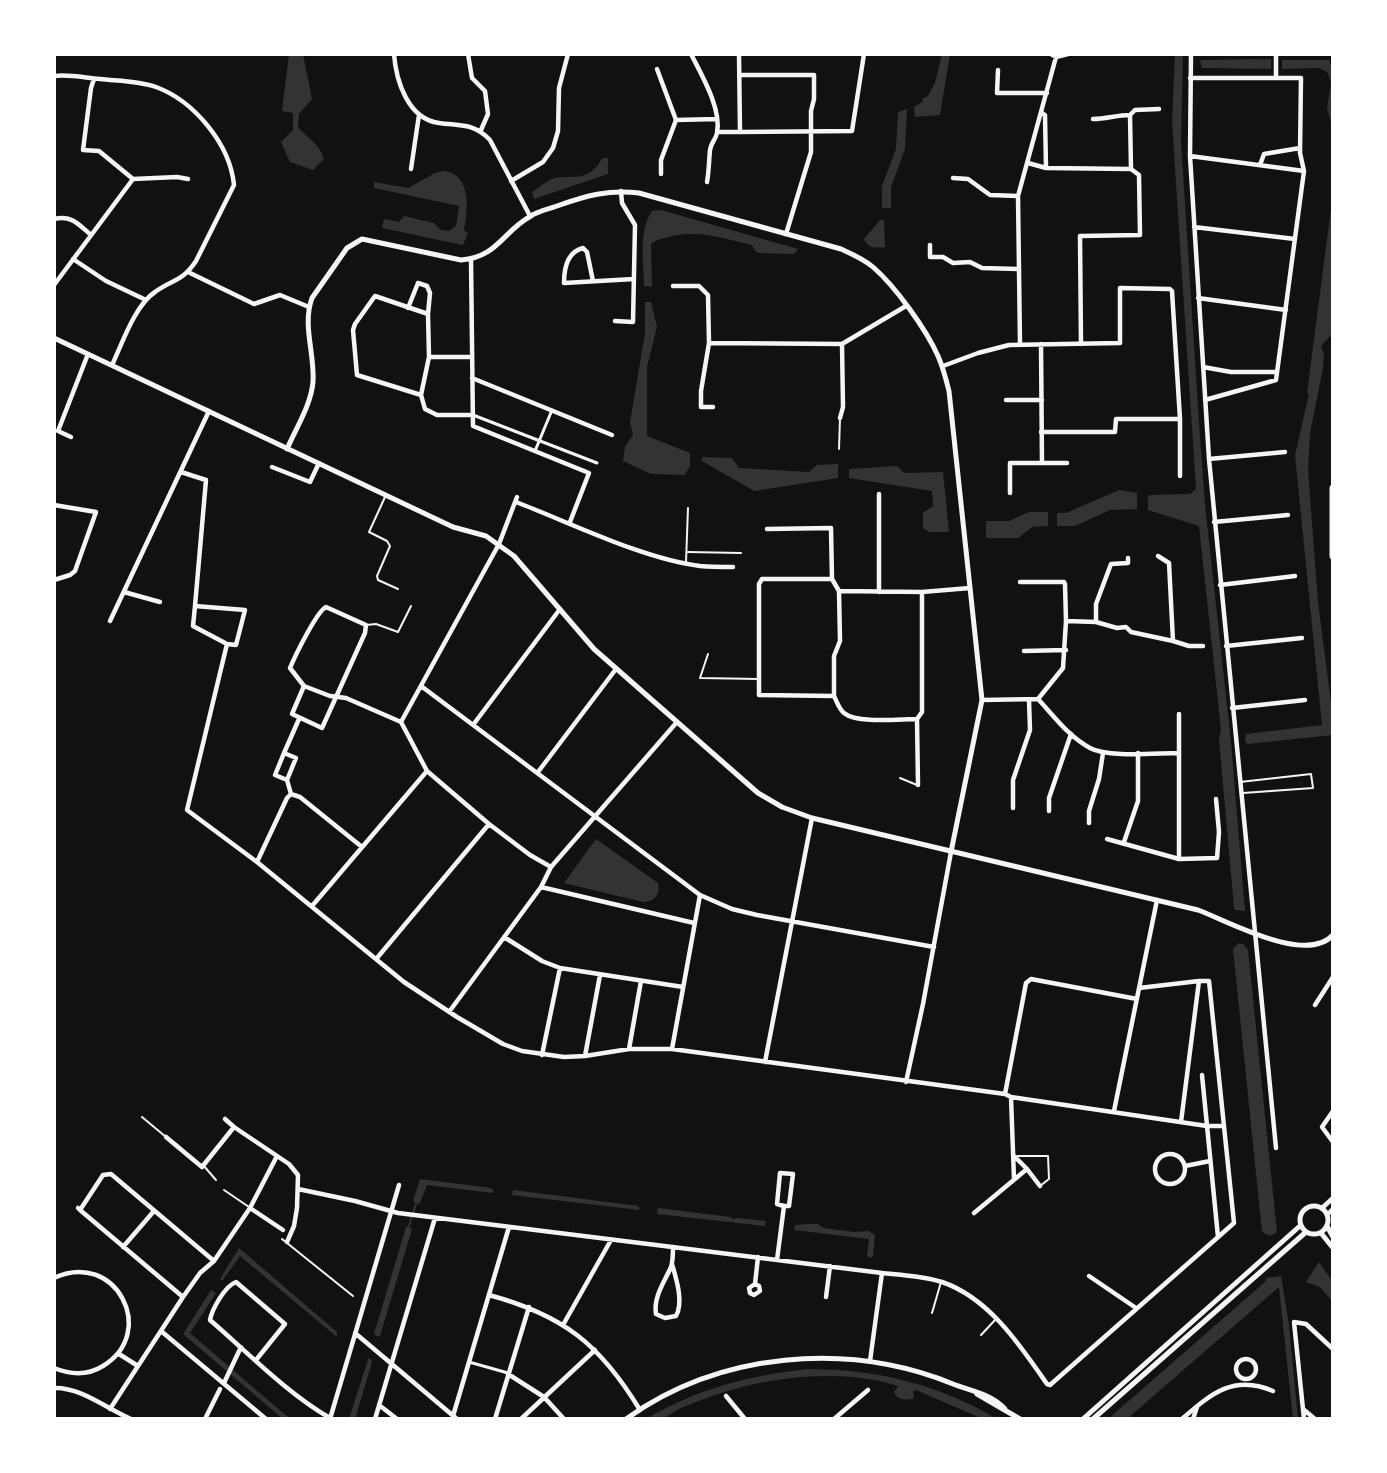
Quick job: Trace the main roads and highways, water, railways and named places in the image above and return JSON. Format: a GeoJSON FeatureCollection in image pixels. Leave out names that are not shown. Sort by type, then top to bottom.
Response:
{"type":"FeatureCollection","features":[{"type":"Feature","properties":{"kind":"main road"},"geometry":{"type":"LineString","coordinates":[[1333,488],[1333,556]]}},
{"type":"Feature","properties":{"kind":"waterway"},"geometry":{"type":"LineString","coordinates":[[409,1226],[416,1204]]}}]}
